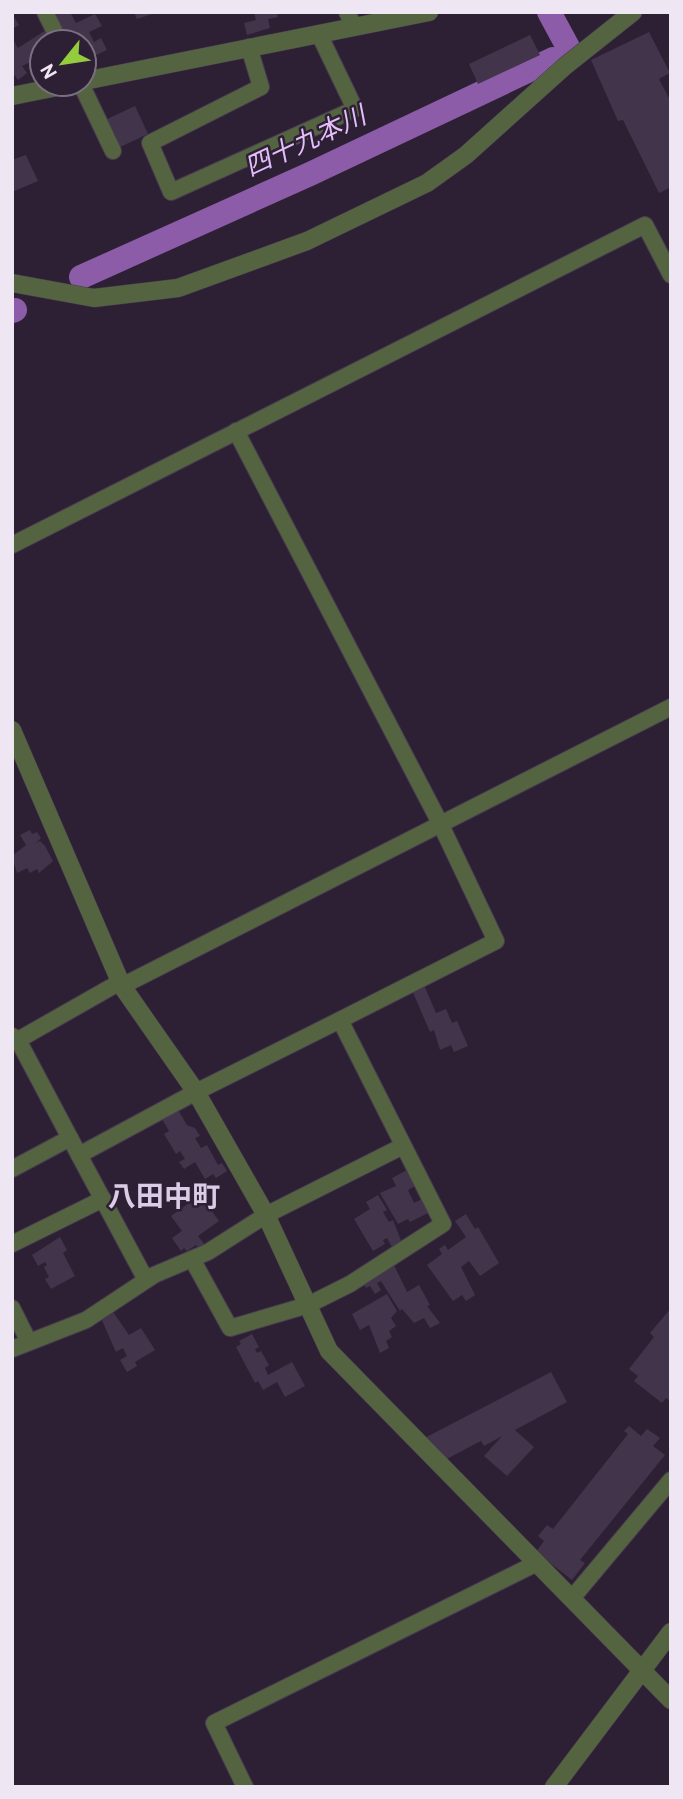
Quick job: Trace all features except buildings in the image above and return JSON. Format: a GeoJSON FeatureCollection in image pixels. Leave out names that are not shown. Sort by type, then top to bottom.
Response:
{"type":"FeatureCollection","features":[{"type":"Feature","properties":{"kind":"street"},"geometry":{"type":"LineString","coordinates":[[45,12],[53,28]]}},
{"type":"Feature","properties":{"kind":"street"},"geometry":{"type":"LineString","coordinates":[[98,80],[318,34],[350,20],[429,12]]}},
{"type":"Feature","properties":{"kind":"street"},"geometry":{"type":"LineString","coordinates":[[12,283],[94,298],[178,288],[307,241],[427,183],[466,156],[565,66],[633,12]]}},
{"type":"Feature","properties":{"kind":"street"},"geometry":{"type":"LineString","coordinates":[[249,47],[261,87],[150,143],[171,192],[355,109],[318,34]]}},
{"type":"Feature","properties":{"kind":"street"},"geometry":{"type":"LineString","coordinates":[[89,98],[113,151]]}},
{"type":"Feature","properties":{"kind":"street"},"geometry":{"type":"LineString","coordinates":[[12,545],[645,225],[671,275]]}},
{"type":"Feature","properties":{"kind":"street"},"geometry":{"type":"LineString","coordinates":[[79,1155],[196,1092],[496,941],[440,823],[236,431]]}},
{"type":"Feature","properties":{"kind":"street"},"geometry":{"type":"LineString","coordinates":[[146,1280],[15,1037],[671,707]]}},
{"type":"Feature","properties":{"kind":"street"},"geometry":{"type":"LineString","coordinates":[[12,730],[121,984],[196,1092],[266,1215],[329,1351],[671,1700]]}},
{"type":"Feature","properties":{"kind":"street"},"geometry":{"type":"LineString","coordinates":[[192,1259],[230,1328],[308,1306],[350,1284],[443,1224],[340,1020]]}},
{"type":"Feature","properties":{"kind":"street"},"geometry":{"type":"LineString","coordinates":[[12,1169],[70,1138]]}},
{"type":"Feature","properties":{"kind":"street"},"geometry":{"type":"LineString","coordinates":[[12,1349],[86,1320],[146,1280],[192,1259],[266,1215],[403,1146]]}},
{"type":"Feature","properties":{"kind":"street"},"geometry":{"type":"LineString","coordinates":[[12,1244],[103,1199]]}},
{"type":"Feature","properties":{"kind":"street"},"geometry":{"type":"LineString","coordinates":[[12,1308],[29,1342]]}},
{"type":"Feature","properties":{"kind":"street"},"geometry":{"type":"LineString","coordinates":[[573,1597],[671,1480]]}},
{"type":"Feature","properties":{"kind":"street"},"geometry":{"type":"LineString","coordinates":[[245,1787],[214,1723],[537,1563]]}},
{"type":"Feature","properties":{"kind":"street"},"geometry":{"type":"LineString","coordinates":[[554,1787],[671,1632]]}},
{"type":"Feature","properties":{"kind":"waterway","name":"四十九本川"},"geometry":{"type":"LineString","coordinates":[[549,12],[569,49]]}},
{"type":"Feature","properties":{"kind":"waterway","name":"四十九本川"},"geometry":{"type":"LineString","coordinates":[[81,277],[310,174],[553,59]]}},
{"type":"Feature","properties":{"kind":"district","name":"八田中町"},"geometry":{"type":"Point","coordinates":[164,1196]}}]}
